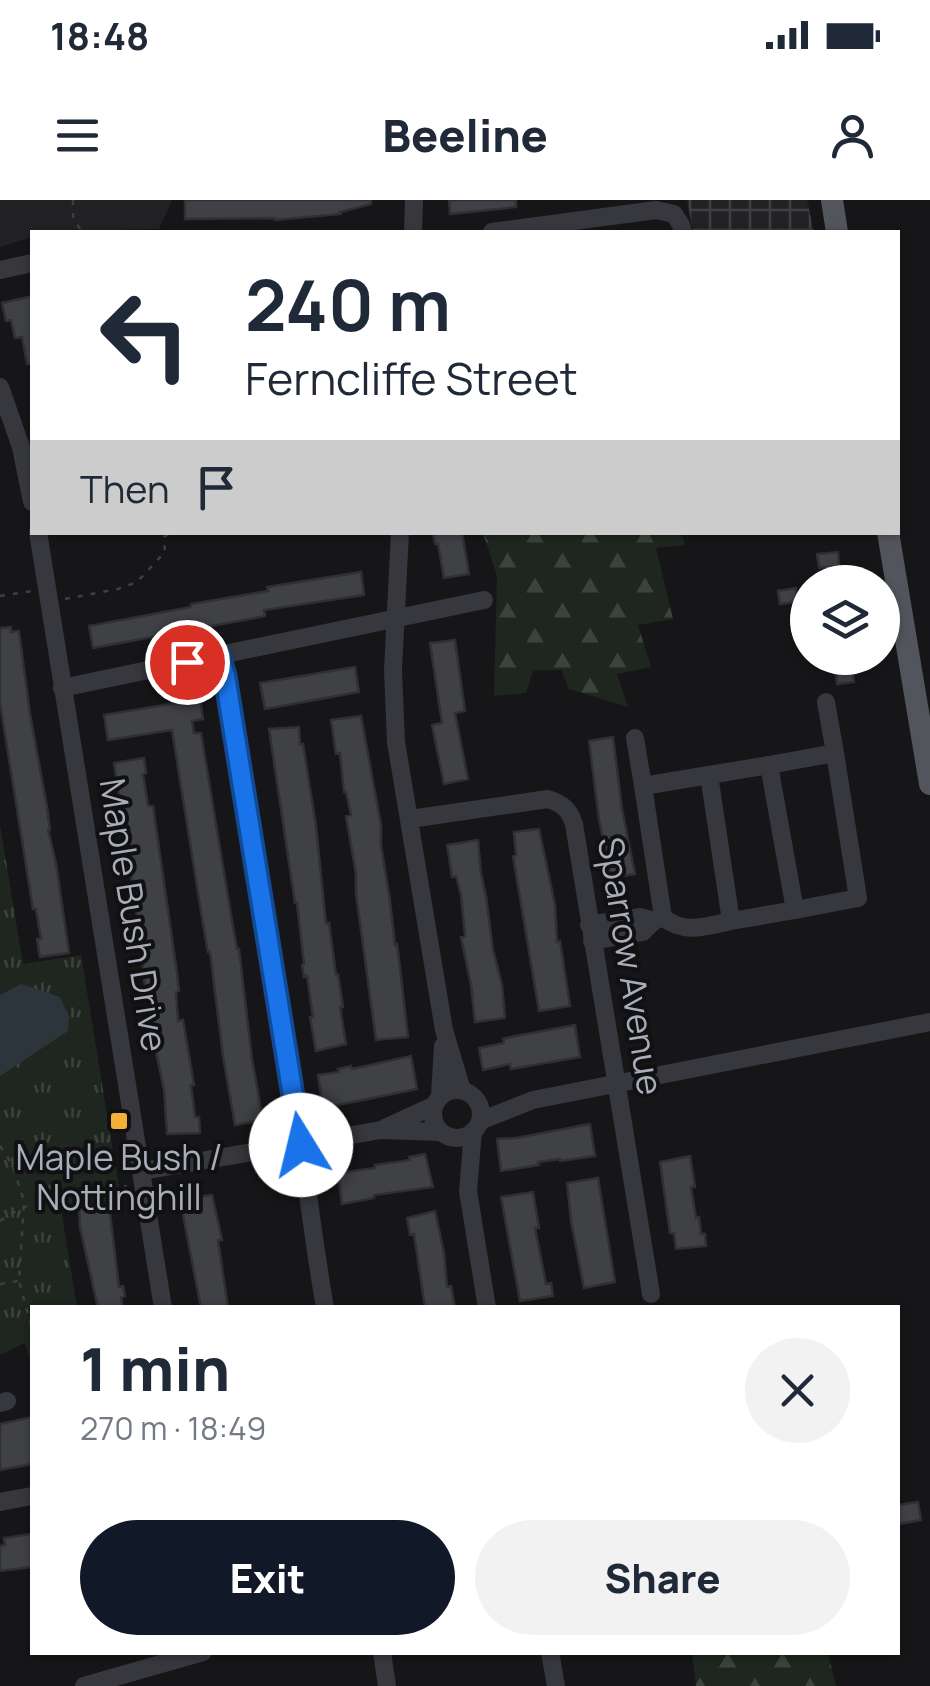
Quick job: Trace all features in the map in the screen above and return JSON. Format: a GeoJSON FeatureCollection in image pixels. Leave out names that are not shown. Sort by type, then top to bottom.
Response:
{"type":"FeatureCollection","features":[{"type":"Feature","properties":{"kind":"main road"},"geometry":{"type":"LineString","coordinates":[[832,200],[837,230]]}},
{"type":"Feature","properties":{"kind":"main road"},"geometry":{"type":"LineString","coordinates":[[888,535],[930,784]]}},
{"type":"Feature","properties":{"kind":"street"},"geometry":{"type":"LineString","coordinates":[[414,200],[414,230]]}},
{"type":"Feature","properties":{"kind":"street"},"geometry":{"type":"LineString","coordinates":[[507,230],[656,210],[674,214],[682,230]]}},
{"type":"Feature","properties":{"kind":"street"},"geometry":{"type":"LineString","coordinates":[[0,270],[30,263]]}},
{"type":"Feature","properties":{"kind":"street"},"geometry":{"type":"LineString","coordinates":[[0,387],[30,472]]}},
{"type":"Feature","properties":{"kind":"street","name":"Maple Bush Drive"},"geometry":{"type":"LineString","coordinates":[[39,535],[162,1305]]}},
{"type":"Feature","properties":{"kind":"street"},"geometry":{"type":"LineString","coordinates":[[400,535],[393,706],[396,742],[444,1030],[466,1092],[480,1106],[468,1191]]}},
{"type":"Feature","properties":{"kind":"street"},"geometry":{"type":"LineString","coordinates":[[62,688],[484,600]]}},
{"type":"Feature","properties":{"kind":"street"},"geometry":{"type":"LineString","coordinates":[[219,655],[301,1145],[324,1305]]}},
{"type":"Feature","properties":{"kind":"street"},"geometry":{"type":"LineString","coordinates":[[590,933],[642,917],[689,929],[858,898],[826,702]]}},
{"type":"Feature","properties":{"kind":"street"},"geometry":{"type":"LineString","coordinates":[[636,738],[658,919]]}},
{"type":"Feature","properties":{"kind":"street"},"geometry":{"type":"LineString","coordinates":[[644,786],[835,754]]}},
{"type":"Feature","properties":{"kind":"street"},"geometry":{"type":"LineString","coordinates":[[769,765],[795,910]]}},
{"type":"Feature","properties":{"kind":"street"},"geometry":{"type":"LineString","coordinates":[[709,776],[731,921]]}},
{"type":"Feature","properties":{"kind":"street","name":"Sparrow Avenue"},"geometry":{"type":"LineString","coordinates":[[410,818],[548,799],[560,802],[570,811],[651,1294]]}},
{"type":"Feature","properties":{"kind":"street"},"geometry":{"type":"LineString","coordinates":[[381,1130],[450,1090],[486,1099],[533,1100],[930,1022]]}},
{"type":"Feature","properties":{"kind":"street"},"geometry":{"type":"LineString","coordinates":[[444,1030],[433,1120],[444,1134],[468,1191],[487,1305]]}},
{"type":"Feature","properties":{"kind":"street"},"geometry":{"type":"LineString","coordinates":[[143,1177],[381,1130],[461,1138],[476,1126],[533,1100]]}},
{"type":"Feature","properties":{"kind":"street"},"geometry":{"type":"LineString","coordinates":[[0,1502],[30,1496]]}},
{"type":"Feature","properties":{"kind":"street"},"geometry":{"type":"LineString","coordinates":[[91,1685],[193,1655]]}},
{"type":"Feature","properties":{"kind":"street"},"geometry":{"type":"LineString","coordinates":[[382,1655],[387,1686]]}},
{"type":"Feature","properties":{"kind":"street"},"geometry":{"type":"LineString","coordinates":[[551,1655],[556,1686]]}},
{"type":"Feature","properties":{"kind":"path"},"geometry":{"type":"LineString","coordinates":[[72,200],[73,218],[81,230]]}},
{"type":"Feature","properties":{"kind":"path"},"geometry":{"type":"LineString","coordinates":[[50,602],[137,582],[164,552],[167,535]]}},
{"type":"Feature","properties":{"kind":"path"},"geometry":{"type":"LineString","coordinates":[[0,596],[26,592]]}},
{"type":"Feature","properties":{"kind":"path"},"geometry":{"type":"LineString","coordinates":[[0,1146],[12,1164],[24,1201],[19,1281],[30,1322]]}},
{"type":"Feature","properties":{"kind":"path"},"geometry":{"type":"LineString","coordinates":[[0,1222],[24,1207],[143,1177]]}},
{"type":"Feature","properties":{"kind":"path"},"geometry":{"type":"LineString","coordinates":[[0,1284],[19,1281]]}},
{"type":"Feature","properties":{"kind":"shaded area"},"geometry":{"type":"Polygon","coordinates":[[[0,200],[172,200],[159,229],[30,230],[30,238],[0,247],[0,200]]]}},
{"type":"Feature","properties":{"kind":"shaded area"},"geometry":{"type":"Polygon","coordinates":[[[687,200],[807,200],[814,230],[693,230],[687,200]]]}},
{"type":"Feature","properties":{"kind":"shaded area"},"geometry":{"type":"Polygon","coordinates":[[[21,984],[60,997],[69,1017],[68,1031],[0,1076],[0,995],[21,984]]]}},
{"type":"Feature","properties":{"kind":"green space"},"geometry":{"type":"Polygon","coordinates":[[[484,535],[682,535],[685,545],[656,548],[673,619],[638,625],[651,667],[617,674],[628,707],[569,689],[561,670],[533,670],[526,693],[494,696],[497,576],[484,535]]]}},
{"type":"Feature","properties":{"kind":"green space"},"geometry":{"type":"Polygon","coordinates":[[[0,825],[23,964],[81,955],[121,1200],[61,1209],[77,1305],[30,1305],[30,1361],[25,1343],[0,1355],[0,825]]]}},
{"type":"Feature","properties":{"kind":"green space"},"geometry":{"type":"Polygon","coordinates":[[[692,1655],[828,1655],[836,1686],[696,1686],[692,1655]]]}},
{"type":"Feature","properties":{"kind":"building"},"geometry":{"type":"Polygon","coordinates":[[[185,200],[371,200],[371,204],[341,214],[275,220],[185,219],[185,200]]]}},
{"type":"Feature","properties":{"kind":"building"},"geometry":{"type":"Polygon","coordinates":[[[449,200],[516,200],[516,207],[450,214],[449,200]]]}},
{"type":"Feature","properties":{"kind":"building"},"geometry":{"type":"Polygon","coordinates":[[[30,296],[30,364],[22,337],[15,338],[2,303],[30,296]]]}},
{"type":"Feature","properties":{"kind":"building"},"geometry":{"type":"Polygon","coordinates":[[[434,535],[462,535],[469,574],[444,578],[434,535]]]}},
{"type":"Feature","properties":{"kind":"building"},"geometry":{"type":"Polygon","coordinates":[[[838,552],[839,565],[819,565],[817,554],[838,552]]]}},
{"type":"Feature","properties":{"kind":"building"},"geometry":{"type":"Polygon","coordinates":[[[361,572],[364,595],[264,610],[265,616],[93,648],[89,626],[268,591],[267,587],[361,572]]]}},
{"type":"Feature","properties":{"kind":"building"},"geometry":{"type":"Polygon","coordinates":[[[790,589],[790,603],[780,604],[778,591],[790,589]]]}},
{"type":"Feature","properties":{"kind":"building"},"geometry":{"type":"Polygon","coordinates":[[[11,627],[11,632],[19,631],[69,953],[40,957],[37,939],[41,939],[0,703],[0,628],[11,627]]]}},
{"type":"Feature","properties":{"kind":"building"},"geometry":{"type":"Polygon","coordinates":[[[455,640],[465,711],[455,713],[468,779],[444,784],[432,725],[442,723],[430,643],[455,640]]]}},
{"type":"Feature","properties":{"kind":"building"},"geometry":{"type":"Polygon","coordinates":[[[355,667],[359,692],[265,709],[260,683],[355,667]]]}},
{"type":"Feature","properties":{"kind":"building"},"geometry":{"type":"Polygon","coordinates":[[[836,675],[853,675],[854,682],[837,684],[836,675]]]}},
{"type":"Feature","properties":{"kind":"building"},"geometry":{"type":"Polygon","coordinates":[[[200,699],[203,719],[192,721],[194,733],[201,733],[239,949],[263,1120],[235,1125],[172,730],[108,740],[104,715],[200,699]]]}},
{"type":"Feature","properties":{"kind":"building"},"geometry":{"type":"Polygon","coordinates":[[[361,716],[381,825],[408,1037],[376,1040],[346,816],[351,815],[331,720],[361,716]]]}},
{"type":"Feature","properties":{"kind":"building"},"geometry":{"type":"Polygon","coordinates":[[[299,727],[346,1044],[316,1051],[269,729],[299,727]]]}},
{"type":"Feature","properties":{"kind":"building"},"geometry":{"type":"Polygon","coordinates":[[[613,737],[635,874],[611,878],[589,741],[613,737]]]}},
{"type":"Feature","properties":{"kind":"building"},"geometry":{"type":"Polygon","coordinates":[[[144,758],[143,774],[148,806],[153,806],[177,973],[178,1021],[183,1020],[200,1133],[167,1134],[164,1090],[145,988],[114,763],[144,758]]]}},
{"type":"Feature","properties":{"kind":"building"},"geometry":{"type":"Polygon","coordinates":[[[539,829],[570,1006],[539,1011],[513,856],[514,832],[539,829]]]}},
{"type":"Feature","properties":{"kind":"building"},"geometry":{"type":"Polygon","coordinates":[[[478,840],[505,1018],[475,1022],[461,937],[465,936],[461,895],[456,876],[452,877],[447,845],[478,840]]]}},
{"type":"Feature","properties":{"kind":"building"},"geometry":{"type":"Polygon","coordinates":[[[575,1025],[580,1057],[483,1070],[479,1048],[504,1043],[503,1039],[575,1025]]]}},
{"type":"Feature","properties":{"kind":"building"},"geometry":{"type":"Polygon","coordinates":[[[411,1056],[417,1089],[323,1108],[318,1075],[411,1056]]]}},
{"type":"Feature","properties":{"kind":"building"},"geometry":{"type":"Polygon","coordinates":[[[590,1124],[595,1156],[538,1162],[539,1165],[501,1171],[497,1139],[590,1124]]]}},
{"type":"Feature","properties":{"kind":"building"},"geometry":{"type":"Polygon","coordinates":[[[425,1154],[433,1187],[342,1204],[338,1173],[375,1168],[425,1154]]]}},
{"type":"Feature","properties":{"kind":"building"},"geometry":{"type":"Polygon","coordinates":[[[690,1156],[696,1218],[699,1217],[706,1246],[676,1249],[674,1233],[670,1233],[660,1162],[690,1156]]]}},
{"type":"Feature","properties":{"kind":"building"},"geometry":{"type":"Polygon","coordinates":[[[598,1178],[615,1282],[584,1288],[567,1183],[598,1178]]]}},
{"type":"Feature","properties":{"kind":"building"},"geometry":{"type":"Polygon","coordinates":[[[533,1192],[539,1228],[535,1228],[546,1284],[551,1283],[553,1296],[520,1301],[501,1197],[533,1192]]]}},
{"type":"Feature","properties":{"kind":"building"},"geometry":{"type":"Polygon","coordinates":[[[212,1195],[222,1240],[218,1240],[228,1305],[200,1305],[181,1200],[212,1195]]]}},
{"type":"Feature","properties":{"kind":"building"},"geometry":{"type":"Polygon","coordinates":[[[109,1205],[119,1287],[123,1286],[125,1296],[121,1297],[122,1305],[97,1305],[79,1208],[109,1205]]]}},
{"type":"Feature","properties":{"kind":"building"},"geometry":{"type":"Polygon","coordinates":[[[435,1211],[447,1287],[451,1286],[454,1305],[425,1305],[414,1234],[410,1235],[407,1218],[435,1211]]]}},
{"type":"Feature","properties":{"kind":"building"},"geometry":{"type":"Polygon","coordinates":[[[30,1417],[30,1464],[0,1470],[0,1424],[30,1417]]]}},
{"type":"Feature","properties":{"kind":"building"},"geometry":{"type":"Polygon","coordinates":[[[918,1502],[921,1520],[900,1524],[900,1505],[918,1502]]]}},
{"type":"Feature","properties":{"kind":"building"},"geometry":{"type":"Polygon","coordinates":[[[30,1534],[30,1567],[0,1571],[0,1546],[5,1545],[4,1538],[30,1534]]]}},
{"type":"Feature","properties":{"kind":"place","name":"Maple Bush / Nottinghill"},"geometry":{"type":"Point","coordinates":[119,1121]}},
{"type":"Feature","properties":{"kind":"route"},"geometry":{"type":"LineString","coordinates":[[187,662],[219,655],[225,676],[301,1145]]}}]}
